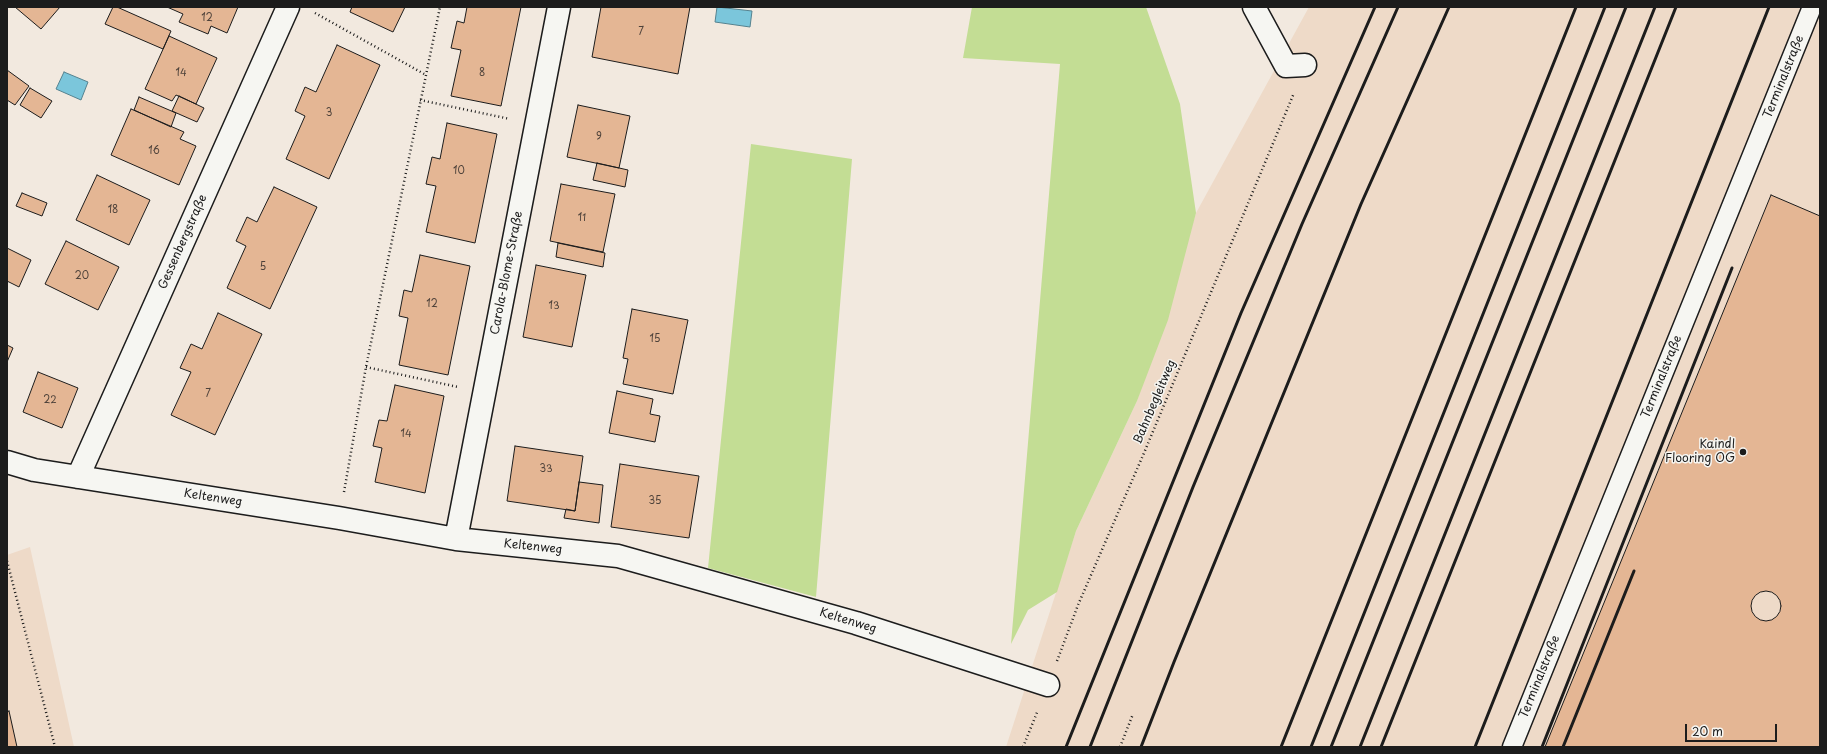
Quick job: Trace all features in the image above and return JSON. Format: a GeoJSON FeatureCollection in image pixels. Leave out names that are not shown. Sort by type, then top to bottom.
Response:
{"type":"FeatureCollection","features":[{"type":"Feature","properties":{"kind":"street","name":"Gessenbergstraße"},"geometry":{"type":"LineString","coordinates":[[78,477],[288,7]]}},
{"type":"Feature","properties":{"kind":"street","name":"Carola-Blome-Straße"},"geometry":{"type":"LineString","coordinates":[[456,539],[559,7]]}},
{"type":"Feature","properties":{"kind":"street"},"geometry":{"type":"LineString","coordinates":[[1254,7],[1286,66],[1305,65]]}},
{"type":"Feature","properties":{"kind":"street","name":"Keltenweg"},"geometry":{"type":"LineString","coordinates":[[7,462],[34,470],[339,518],[456,539],[618,556],[856,623],[1048,685]]}},
{"type":"Feature","properties":{"kind":"lane","name":"Terminalstraße"},"geometry":{"type":"LineString","coordinates":[[1512,747],[1812,7]]}},
{"type":"Feature","properties":{"kind":"path"},"geometry":{"type":"LineString","coordinates":[[339,518],[366,367],[440,7]]}},
{"type":"Feature","properties":{"kind":"path"},"geometry":{"type":"LineString","coordinates":[[311,11],[426,75]]}},
{"type":"Feature","properties":{"kind":"path","name":"Bahnbegleitweg"},"geometry":{"type":"LineString","coordinates":[[1023,747],[1078,605],[1144,453],[1305,65]]}},
{"type":"Feature","properties":{"kind":"path"},"geometry":{"type":"LineString","coordinates":[[420,100],[536,125]]}},
{"type":"Feature","properties":{"kind":"path"},"geometry":{"type":"LineString","coordinates":[[366,367],[484,393]]}},
{"type":"Feature","properties":{"kind":"path"},"geometry":{"type":"LineString","coordinates":[[7,561],[55,747]]}},
{"type":"Feature","properties":{"kind":"path"},"geometry":{"type":"LineString","coordinates":[[1120,747],[1133,714]]}},
{"type":"Feature","properties":{"kind":"shaded area"},"geometry":{"type":"Polygon","coordinates":[[[1309,7],[1820,7],[1820,747],[1006,747],[1076,531],[1137,401],[1196,213],[1309,7]]]}},
{"type":"Feature","properties":{"kind":"shaded area"},"geometry":{"type":"Polygon","coordinates":[[[30,547],[74,747],[7,747],[7,555],[30,547]]]}},
{"type":"Feature","properties":{"kind":"green space"},"geometry":{"type":"Polygon","coordinates":[[[972,7],[1146,7],[1180,104],[1196,213],[1168,320],[1137,401],[1076,531],[1057,592],[1028,610],[1011,644],[1060,64],[963,58],[972,7]]]}},
{"type":"Feature","properties":{"kind":"green space"},"geometry":{"type":"Polygon","coordinates":[[[751,144],[852,159],[816,597],[708,568],[751,144]]]}},
{"type":"Feature","properties":{"kind":"water"},"geometry":{"type":"Polygon","coordinates":[[[717,7],[752,11],[750,27],[715,22],[717,7]]]}},
{"type":"Feature","properties":{"kind":"water"},"geometry":{"type":"Polygon","coordinates":[[[64,72],[88,82],[81,100],[56,89],[64,72]]]}},
{"type":"Feature","properties":{"kind":"building"},"geometry":{"type":"Polygon","coordinates":[[[15,7],[60,7],[41,29],[15,7]]]}},
{"type":"Feature","properties":{"kind":"building"},"geometry":{"type":"Polygon","coordinates":[[[113,7],[117,7],[171,31],[163,49],[105,24],[113,7]]]}},
{"type":"Feature","properties":{"kind":"building"},"geometry":{"type":"Polygon","coordinates":[[[167,7],[238,7],[227,33],[211,26],[208,34],[179,22],[183,14],[167,7]]]}},
{"type":"Feature","properties":{"kind":"building"},"geometry":{"type":"Polygon","coordinates":[[[352,7],[405,7],[393,32],[350,12],[352,7]]]}},
{"type":"Feature","properties":{"kind":"building"},"geometry":{"type":"Polygon","coordinates":[[[467,7],[521,7],[501,106],[451,96],[461,50],[451,48],[457,21],[464,23],[467,7]]]}},
{"type":"Feature","properties":{"kind":"building"},"geometry":{"type":"Polygon","coordinates":[[[601,7],[690,7],[678,74],[592,57],[601,7]]]}},
{"type":"Feature","properties":{"kind":"building"},"geometry":{"type":"Polygon","coordinates":[[[169,36],[217,58],[196,104],[176,95],[172,101],[145,89],[169,36]]]}},
{"type":"Feature","properties":{"kind":"building"},"geometry":{"type":"Polygon","coordinates":[[[337,45],[380,65],[329,179],[286,159],[305,116],[295,111],[305,87],[316,92],[337,45]]]}},
{"type":"Feature","properties":{"kind":"building"},"geometry":{"type":"Polygon","coordinates":[[[7,70],[29,86],[15,105],[7,100],[7,70]]]}},
{"type":"Feature","properties":{"kind":"building"},"geometry":{"type":"Polygon","coordinates":[[[30,88],[52,101],[41,118],[20,105],[30,88]]]}},
{"type":"Feature","properties":{"kind":"building"},"geometry":{"type":"Polygon","coordinates":[[[179,96],[204,108],[197,122],[172,111],[179,96]]]}},
{"type":"Feature","properties":{"kind":"building"},"geometry":{"type":"Polygon","coordinates":[[[139,97],[176,113],[171,127],[134,110],[139,97]]]}},
{"type":"Feature","properties":{"kind":"building"},"geometry":{"type":"Polygon","coordinates":[[[578,105],[630,116],[619,168],[567,157],[578,105]]]}},
{"type":"Feature","properties":{"kind":"building"},"geometry":{"type":"Polygon","coordinates":[[[131,109],[184,132],[180,139],[196,146],[179,185],[111,155],[131,109]]]}},
{"type":"Feature","properties":{"kind":"building"},"geometry":{"type":"Polygon","coordinates":[[[447,123],[497,134],[475,243],[426,232],[436,186],[426,184],[432,157],[440,159],[447,123]]]}},
{"type":"Feature","properties":{"kind":"building"},"geometry":{"type":"Polygon","coordinates":[[[597,163],[628,170],[625,187],[593,180],[597,163]]]}},
{"type":"Feature","properties":{"kind":"building"},"geometry":{"type":"Polygon","coordinates":[[[97,175],[150,200],[129,245],[76,220],[97,175]]]}},
{"type":"Feature","properties":{"kind":"building"},"geometry":{"type":"Polygon","coordinates":[[[561,184],[615,194],[603,252],[550,241],[561,184]]]}},
{"type":"Feature","properties":{"kind":"building"},"geometry":{"type":"Polygon","coordinates":[[[274,187],[317,207],[270,309],[227,288],[246,246],[236,241],[247,217],[257,222],[274,187]]]}},
{"type":"Feature","properties":{"kind":"building"},"geometry":{"type":"Polygon","coordinates":[[[22,193],[47,203],[42,216],[16,206],[22,193]]]}},
{"type":"Feature","properties":{"kind":"building","name":"Kaindl Flooring OG"},"geometry":{"type":"Polygon","coordinates":[[[1771,195],[1820,216],[1820,747],[1545,747],[1771,195]]]}},
{"type":"Feature","properties":{"kind":"building"},"geometry":{"type":"Polygon","coordinates":[[[66,241],[119,267],[98,310],[45,284],[66,241]]]}},
{"type":"Feature","properties":{"kind":"building"},"geometry":{"type":"Polygon","coordinates":[[[558,243],[605,253],[603,267],[556,257],[558,243]]]}},
{"type":"Feature","properties":{"kind":"building"},"geometry":{"type":"Polygon","coordinates":[[[7,248],[31,260],[19,287],[7,281],[7,248]]]}},
{"type":"Feature","properties":{"kind":"building"},"geometry":{"type":"Polygon","coordinates":[[[420,255],[470,266],[448,375],[399,365],[408,318],[399,316],[404,290],[412,292],[420,255]]]}},
{"type":"Feature","properties":{"kind":"building"},"geometry":{"type":"Polygon","coordinates":[[[536,265],[586,275],[572,347],[523,337],[536,265]]]}},
{"type":"Feature","properties":{"kind":"building"},"geometry":{"type":"Polygon","coordinates":[[[632,309],[688,320],[673,394],[623,384],[628,359],[623,358],[632,309]]]}},
{"type":"Feature","properties":{"kind":"building"},"geometry":{"type":"Polygon","coordinates":[[[218,313],[262,334],[215,435],[171,415],[191,372],[180,368],[191,344],[202,349],[218,313]]]}},
{"type":"Feature","properties":{"kind":"building"},"geometry":{"type":"Polygon","coordinates":[[[7,345],[13,348],[7,362],[7,345]]]}},
{"type":"Feature","properties":{"kind":"building"},"geometry":{"type":"Polygon","coordinates":[[[38,372],[78,388],[62,428],[23,412],[38,372]]]}},
{"type":"Feature","properties":{"kind":"building"},"geometry":{"type":"Polygon","coordinates":[[[395,385],[444,396],[425,493],[375,482],[382,448],[373,446],[379,420],[387,421],[395,385]]]}},
{"type":"Feature","properties":{"kind":"building"},"geometry":{"type":"Polygon","coordinates":[[[617,391],[653,399],[650,414],[660,416],[655,442],[609,433],[617,391]]]}},
{"type":"Feature","properties":{"kind":"building"},"geometry":{"type":"Polygon","coordinates":[[[515,446],[583,456],[575,511],[507,501],[515,446]]]}},
{"type":"Feature","properties":{"kind":"building"},"geometry":{"type":"Polygon","coordinates":[[[620,464],[699,476],[689,538],[611,527],[620,464]]]}},
{"type":"Feature","properties":{"kind":"building"},"geometry":{"type":"Polygon","coordinates":[[[579,482],[603,485],[599,523],[564,518],[566,509],[575,511],[579,482]]]}},
{"type":"Feature","properties":{"kind":"building"},"geometry":{"type":"Polygon","coordinates":[[[1766,591],[1777,595],[1781,606],[1777,617],[1766,621],[1755,617],[1751,606],[1755,595],[1766,591]]]}},
{"type":"Feature","properties":{"kind":"building"},"geometry":{"type":"Polygon","coordinates":[[[9,711],[17,747],[7,747],[7,712],[9,711]]]}},
{"type":"Feature","properties":{"kind":"railway"},"geometry":{"type":"LineString","coordinates":[[1066,747],[1241,313],[1375,7]]}},
{"type":"Feature","properties":{"kind":"railway"},"geometry":{"type":"LineString","coordinates":[[1090,747],[1193,487],[1302,224],[1398,7]]}},
{"type":"Feature","properties":{"kind":"railway"},"geometry":{"type":"LineString","coordinates":[[1141,747],[1174,662],[1361,204],[1449,7]]}},
{"type":"Feature","properties":{"kind":"railway"},"geometry":{"type":"LineString","coordinates":[[1281,747],[1576,7]]}},
{"type":"Feature","properties":{"kind":"railway"},"geometry":{"type":"LineString","coordinates":[[1311,747],[1605,7]]}},
{"type":"Feature","properties":{"kind":"railway"},"geometry":{"type":"LineString","coordinates":[[1331,747],[1626,7]]}},
{"type":"Feature","properties":{"kind":"railway"},"geometry":{"type":"LineString","coordinates":[[1360,747],[1655,7]]}},
{"type":"Feature","properties":{"kind":"railway"},"geometry":{"type":"LineString","coordinates":[[1381,747],[1676,7]]}},
{"type":"Feature","properties":{"kind":"railway"},"geometry":{"type":"LineString","coordinates":[[1475,747],[1769,7]]}},
{"type":"Feature","properties":{"kind":"railway"},"geometry":{"type":"LineString","coordinates":[[1542,747],[1732,268]]}},
{"type":"Feature","properties":{"kind":"railway"},"geometry":{"type":"LineString","coordinates":[[1563,747],[1634,571]]}},
{"type":"Feature","properties":{"kind":"place","name":"Kaindl Flooring OG"},"geometry":{"type":"Point","coordinates":[1743,452]}}]}
